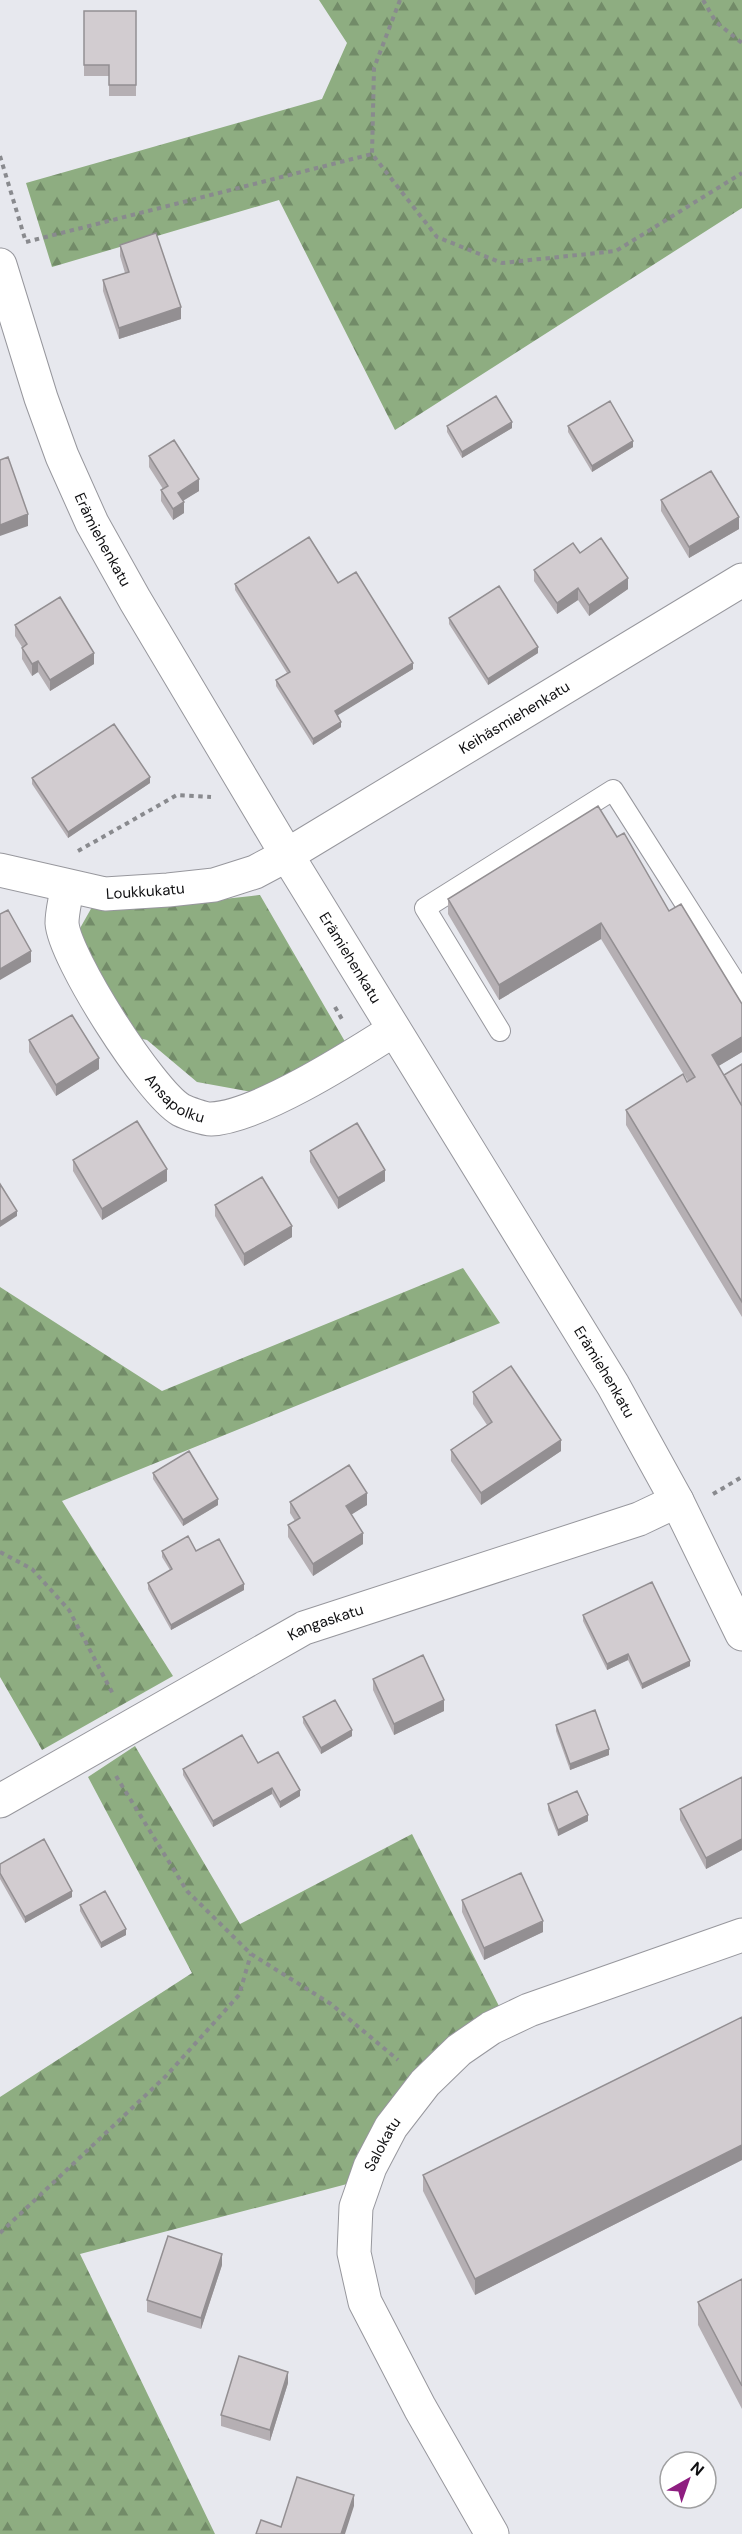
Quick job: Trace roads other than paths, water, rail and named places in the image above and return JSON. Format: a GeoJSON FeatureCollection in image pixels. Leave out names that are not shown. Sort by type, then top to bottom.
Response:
{"type":"FeatureCollection","features":[{"type":"Feature","properties":{"kind":"street","name":"Erämiehenkatu"},"geometry":{"type":"LineString","coordinates":[[14,259],[45,408],[62,456],[92,523],[287,855],[614,1385],[677,1501],[742,1634]]}},
{"type":"Feature","properties":{"kind":"street","name":"Keihäsmiehenkatu"},"geometry":{"type":"LineString","coordinates":[[287,855],[742,580]]}},
{"type":"Feature","properties":{"kind":"street","name":"Loukkukatu"},"geometry":{"type":"LineString","coordinates":[[0,870],[105,894],[214,885],[255,872],[287,855]]}},
{"type":"Feature","properties":{"kind":"street","name":"Ansapolku"},"geometry":{"type":"LineString","coordinates":[[67,887],[62,924],[76,961],[119,1037],[151,1082],[180,1110],[210,1119],[258,1107],[394,1030]]}},
{"type":"Feature","properties":{"kind":"street","name":"Kangaskatu"},"geometry":{"type":"LineString","coordinates":[[0,1801],[304,1628],[639,1519],[677,1501]]}},
{"type":"Feature","properties":{"kind":"street","name":"Salokatu"},"geometry":{"type":"LineString","coordinates":[[492,2534],[387,2346],[365,2302],[354,2253],[356,2207],[370,2167],[391,2127],[424,2083],[459,2050],[501,2023],[529,2010],[742,1935]]}},
{"type":"Feature","properties":{"kind":"lane"},"geometry":{"type":"LineString","coordinates":[[500,1032],[425,908],[613,790],[742,993]]}}]}
